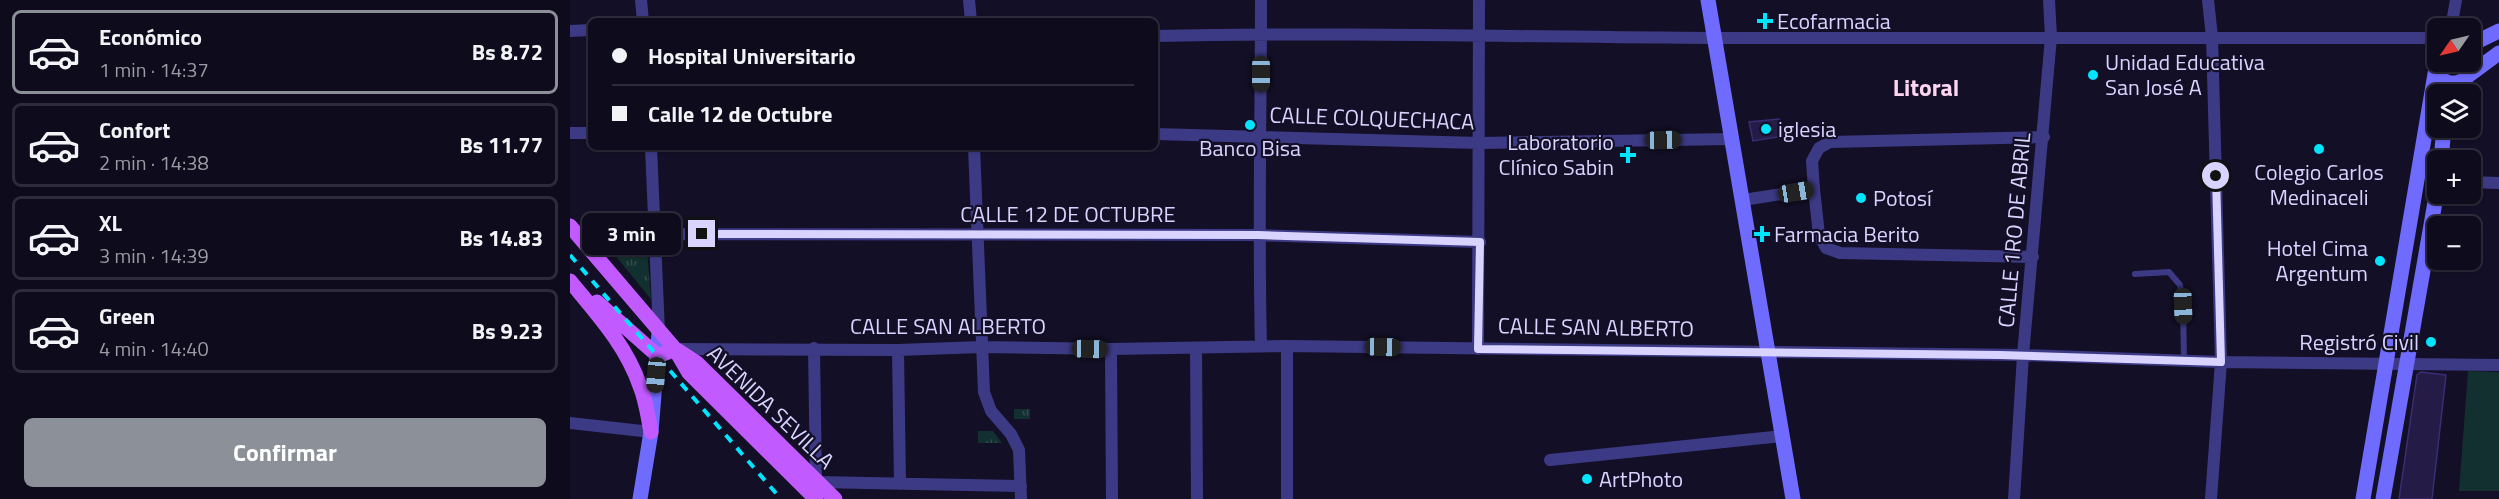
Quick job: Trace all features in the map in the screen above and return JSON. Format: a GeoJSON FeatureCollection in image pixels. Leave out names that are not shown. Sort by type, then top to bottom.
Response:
{"type":"FeatureCollection","features":[{"type":"Feature","properties":{"kind":"main road"},"geometry":{"type":"LineString","coordinates":[[1708,0],[1793,499]]}},
{"type":"Feature","properties":{"kind":"main road"},"geometry":{"type":"LineString","coordinates":[[2481,40],[2499,31]]}},
{"type":"Feature","properties":{"kind":"main road"},"geometry":{"type":"LineString","coordinates":[[2481,64],[2499,53]]}},
{"type":"Feature","properties":{"kind":"main road"},"geometry":{"type":"LineString","coordinates":[[2363,499],[2434,72]]}},
{"type":"Feature","properties":{"kind":"main road"},"geometry":{"type":"LineString","coordinates":[[2437,72],[2443,81],[2454,84],[2468,72]]}},
{"type":"Feature","properties":{"kind":"main road"},"geometry":{"type":"LineString","coordinates":[[2384,499],[2435,204]]}},
{"type":"Feature","properties":{"kind":"main road","name":"AVENIDA SEVILLA"},"geometry":{"type":"LineString","coordinates":[[570,226],[675,349],[689,373],[816,499]]}},
{"type":"Feature","properties":{"kind":"main road"},"geometry":{"type":"LineString","coordinates":[[570,280],[658,356]]}},
{"type":"Feature","properties":{"kind":"main road"},"geometry":{"type":"LineString","coordinates":[[570,280],[614,335],[631,362],[641,388],[651,432]]}},
{"type":"Feature","properties":{"kind":"main road"},"geometry":{"type":"LineString","coordinates":[[640,499],[651,432],[659,332]]}},
{"type":"Feature","properties":{"kind":"main road","name":"AVENIDA SEVILLA"},"geometry":{"type":"LineString","coordinates":[[675,349],[697,363],[835,499]]}},
{"type":"Feature","properties":{"kind":"main road","name":"CALLE SAN ALBERTO"},"geometry":{"type":"LineString","coordinates":[[658,356],[675,349]]}},
{"type":"Feature","properties":{"kind":"street"},"geometry":{"type":"LineString","coordinates":[[641,0],[643,18]]}},
{"type":"Feature","properties":{"kind":"street"},"geometry":{"type":"LineString","coordinates":[[969,0],[971,18]]}},
{"type":"Feature","properties":{"kind":"street"},"geometry":{"type":"LineString","coordinates":[[1261,0],[1258,235],[1261,346]]}},
{"type":"Feature","properties":{"kind":"street"},"geometry":{"type":"LineString","coordinates":[[1478,349],[1479,0]]}},
{"type":"Feature","properties":{"kind":"street","name":"CALLE 1RO DE ABRIL"},"geometry":{"type":"LineString","coordinates":[[2014,499],[2023,356],[2044,137],[2051,37],[2049,0]]}},
{"type":"Feature","properties":{"kind":"street"},"geometry":{"type":"LineString","coordinates":[[2208,0],[2212,37],[2221,362],[2211,499]]}},
{"type":"Feature","properties":{"kind":"street"},"geometry":{"type":"LineString","coordinates":[[2453,18],[2456,0]]}},
{"type":"Feature","properties":{"kind":"street"},"geometry":{"type":"LineString","coordinates":[[570,31],[588,30]]}},
{"type":"Feature","properties":{"kind":"street"},"geometry":{"type":"LineString","coordinates":[[1158,36],[1261,34],[1715,38],[2427,38]]}},
{"type":"Feature","properties":{"kind":"street"},"geometry":{"type":"LineString","coordinates":[[570,133],[588,133]]}},
{"type":"Feature","properties":{"kind":"street","name":"CALLE COLQUECHACA"},"geometry":{"type":"LineString","coordinates":[[1158,134],[1479,142],[1731,139]]}},
{"type":"Feature","properties":{"kind":"street"},"geometry":{"type":"LineString","coordinates":[[2033,257],[1840,253],[1826,248],[1819,235],[1812,161],[1819,148],[1830,142],[2044,137]]}},
{"type":"Feature","properties":{"kind":"street"},"geometry":{"type":"LineString","coordinates":[[651,150],[659,332]]}},
{"type":"Feature","properties":{"kind":"street"},"geometry":{"type":"LineString","coordinates":[[974,150],[984,392],[991,411],[1011,434],[1019,450],[1021,499]]}},
{"type":"Feature","properties":{"kind":"street"},"geometry":{"type":"LineString","coordinates":[[2481,182],[2499,183]]}},
{"type":"Feature","properties":{"kind":"street"},"geometry":{"type":"LineString","coordinates":[[1743,200],[1814,189]]}},
{"type":"Feature","properties":{"kind":"street","name":"CALLE 12 DE OCTUBRE"},"geometry":{"type":"LineString","coordinates":[[656,234],[1258,235],[1480,242]]}},
{"type":"Feature","properties":{"kind":"street"},"geometry":{"type":"LineString","coordinates":[[1287,346],[1287,499]]}},
{"type":"Feature","properties":{"kind":"street","name":"CALLE SAN ALBERTO"},"geometry":{"type":"LineString","coordinates":[[675,349],[898,350],[981,347],[1111,349],[1287,346],[2499,365]]}},
{"type":"Feature","properties":{"kind":"street"},"geometry":{"type":"LineString","coordinates":[[814,348],[816,482],[1021,486]]}},
{"type":"Feature","properties":{"kind":"street"},"geometry":{"type":"LineString","coordinates":[[1196,348],[1197,499]]}},
{"type":"Feature","properties":{"kind":"street"},"geometry":{"type":"LineString","coordinates":[[1111,349],[1112,499]]}},
{"type":"Feature","properties":{"kind":"street"},"geometry":{"type":"LineString","coordinates":[[898,350],[900,484]]}},
{"type":"Feature","properties":{"kind":"street"},"geometry":{"type":"LineString","coordinates":[[570,423],[651,432]]}},
{"type":"Feature","properties":{"kind":"street"},"geometry":{"type":"LineString","coordinates":[[1550,460],[1783,436]]}},
{"type":"Feature","properties":{"kind":"lane"},"geometry":{"type":"LineString","coordinates":[[2135,274],[2169,273],[2180,285],[2183,306],[2184,361]]}},
{"type":"Feature","properties":{"kind":"green space"},"geometry":{"type":"Polygon","coordinates":[[[645,225],[651,299],[591,226],[645,225]]]}},
{"type":"Feature","properties":{"kind":"green space"},"geometry":{"type":"Polygon","coordinates":[[[2468,371],[2499,372],[2499,491],[2459,491],[2468,371]]]}},
{"type":"Feature","properties":{"kind":"green space"},"geometry":{"type":"Polygon","coordinates":[[[1014,409],[1030,409],[1030,419],[1014,419],[1014,409]]]}},
{"type":"Feature","properties":{"kind":"green space"},"geometry":{"type":"Polygon","coordinates":[[[978,431],[993,431],[1002,443],[978,443],[978,431]]]}},
{"type":"Feature","properties":{"kind":"building","name":"iglesia"},"geometry":{"type":"Polygon","coordinates":[[[1779,119],[1783,136],[1753,141],[1749,122],[1779,119]]]}},
{"type":"Feature","properties":{"kind":"building"},"geometry":{"type":"Polygon","coordinates":[[[2421,372],[2446,375],[2432,499],[2399,499],[2417,375],[2421,372]]]}},
{"type":"Feature","properties":{"kind":"railway"},"geometry":{"type":"LineString","coordinates":[[570,255],[781,499]]}},
{"type":"Feature","properties":{"kind":"place","name":"Ecofarmacia"},"geometry":{"type":"Point","coordinates":[1765,21]}},
{"type":"Feature","properties":{"kind":"place","name":"Unidad Educativa San José A"},"geometry":{"type":"Point","coordinates":[2093,75]}},
{"type":"Feature","properties":{"kind":"place","name":"Banco Bisa"},"geometry":{"type":"Point","coordinates":[1250,125]}},
{"type":"Feature","properties":{"kind":"place","name":"iglesia"},"geometry":{"type":"Point","coordinates":[1766,129]}},
{"type":"Feature","properties":{"kind":"place","name":"Colegio Carlos Medinaceli"},"geometry":{"type":"Point","coordinates":[2319,149]}},
{"type":"Feature","properties":{"kind":"place","name":"Laboratorio Clínico Sabin"},"geometry":{"type":"Point","coordinates":[1628,155]}},
{"type":"Feature","properties":{"kind":"place","name":"Potosí"},"geometry":{"type":"Point","coordinates":[1861,198]}},
{"type":"Feature","properties":{"kind":"place","name":"Farmacia Berito"},"geometry":{"type":"Point","coordinates":[1762,234]}},
{"type":"Feature","properties":{"kind":"place","name":"Hotel Cima Argentum"},"geometry":{"type":"Point","coordinates":[2380,261]}},
{"type":"Feature","properties":{"kind":"place","name":"Registró Civil"},"geometry":{"type":"Point","coordinates":[2431,342]}},
{"type":"Feature","properties":{"kind":"place","name":"ArtPhoto"},"geometry":{"type":"Point","coordinates":[1587,479]}},
{"type":"Feature","properties":{"kind":"district","name":"Litoral"},"geometry":{"type":"Point","coordinates":[1926,88]}},
{"type":"Feature","properties":{"kind":"route"},"geometry":{"type":"LineString","coordinates":[[702,234],[1258,235],[1480,242],[1478,349],[2000,355],[2221,362],[2216,176]]}}]}
